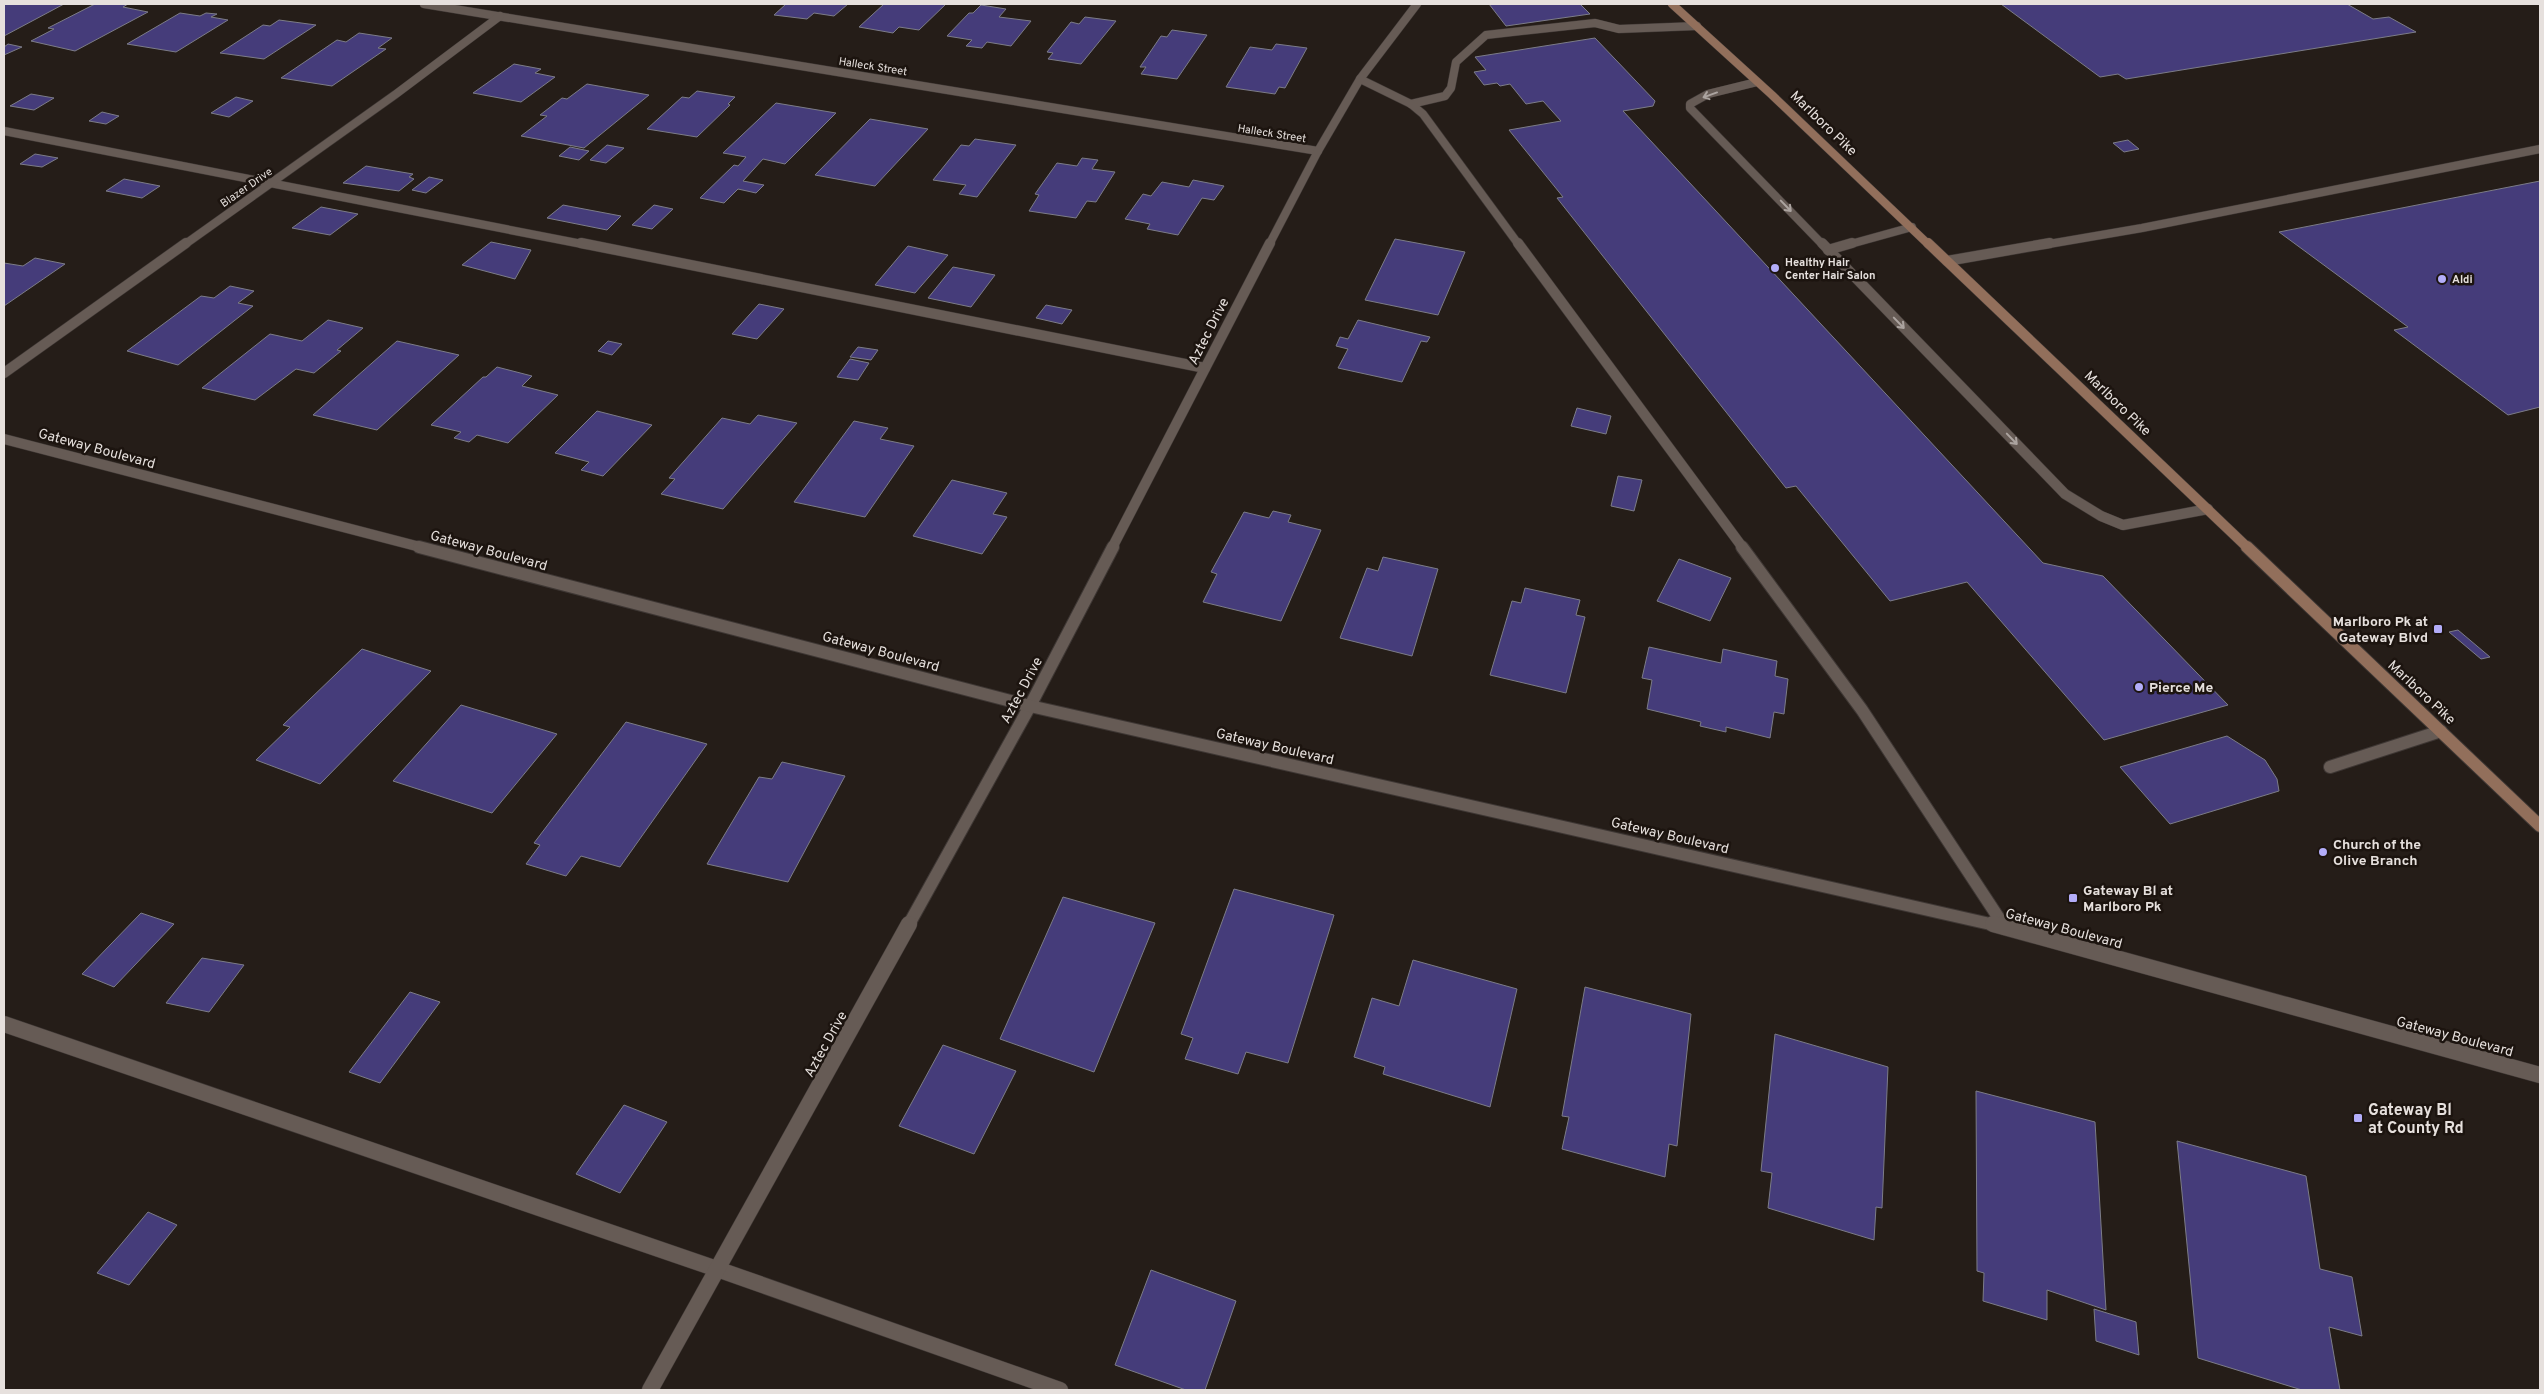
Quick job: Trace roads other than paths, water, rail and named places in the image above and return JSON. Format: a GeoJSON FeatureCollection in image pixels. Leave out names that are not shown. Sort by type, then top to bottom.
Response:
{"type":"FeatureCollection","features":[{"type":"Feature","properties":{"kind":"main road","name":"Marlboro Pike"},"geometry":{"type":"LineString","coordinates":[[1672,4],[1912,227],[2540,826]]}},
{"type":"Feature","properties":{"kind":"street","name":"Halleck Street"},"geometry":{"type":"LineString","coordinates":[[424,4],[1318,152]]}},
{"type":"Feature","properties":{"kind":"street"},"geometry":{"type":"LineString","coordinates":[[481,13],[495,4]]}},
{"type":"Feature","properties":{"kind":"street","name":"Aztec Drive"},"geometry":{"type":"LineString","coordinates":[[650,1390],[1030,706],[1318,152],[1360,79],[1417,4]]}},
{"type":"Feature","properties":{"kind":"street","name":"Blazer Drive"},"geometry":{"type":"LineString","coordinates":[[4,373],[273,182],[500,16]]}},
{"type":"Feature","properties":{"kind":"street"},"geometry":{"type":"LineString","coordinates":[[1411,104],[1445,96],[1451,88],[1456,62],[1486,35],[1595,23],[1619,29],[1697,26]]}},
{"type":"Feature","properties":{"kind":"street"},"geometry":{"type":"LineString","coordinates":[[1360,79],[1411,104],[1424,114],[1862,710],[2005,927]]}},
{"type":"Feature","properties":{"kind":"street"},"geometry":{"type":"LineString","coordinates":[[1757,82],[1708,94],[1690,104],[1690,108],[2064,494],[2100,516],[2123,525],[2208,509]]}},
{"type":"Feature","properties":{"kind":"street"},"geometry":{"type":"LineString","coordinates":[[4,131],[273,182],[1205,368]]}},
{"type":"Feature","properties":{"kind":"street"},"geometry":{"type":"LineString","coordinates":[[1947,261],[2142,228],[2540,149]]}},
{"type":"Feature","properties":{"kind":"street"},"geometry":{"type":"LineString","coordinates":[[1828,250],[1912,227]]}},
{"type":"Feature","properties":{"kind":"street","name":"Gateway Boulevard"},"geometry":{"type":"LineString","coordinates":[[4,439],[1030,706],[2005,927],[2540,1075]]}},
{"type":"Feature","properties":{"kind":"street"},"geometry":{"type":"LineString","coordinates":[[2330,767],[2441,731]]}},
{"type":"Feature","properties":{"kind":"street"},"geometry":{"type":"LineString","coordinates":[[4,1024],[717,1269],[1060,1390]]}},
{"type":"Feature","properties":{"kind":"place","name":"Healthy Hair Center Hair Salon"},"geometry":{"type":"Point","coordinates":[1775,268]}},
{"type":"Feature","properties":{"kind":"place","name":"Aldi"},"geometry":{"type":"Point","coordinates":[2442,279]}},
{"type":"Feature","properties":{"kind":"place","name":"Marlboro Pk at Gateway Blvd"},"geometry":{"type":"Point","coordinates":[2438,629]}},
{"type":"Feature","properties":{"kind":"place","name":"Pierce Me"},"geometry":{"type":"Point","coordinates":[2139,687]}},
{"type":"Feature","properties":{"kind":"place","name":"Church of the Olive Branch"},"geometry":{"type":"Point","coordinates":[2323,852]}},
{"type":"Feature","properties":{"kind":"place","name":"Gateway Bl at Marlboro Pk"},"geometry":{"type":"Point","coordinates":[2073,898]}},
{"type":"Feature","properties":{"kind":"place","name":"Gateway Bl at County Rd"},"geometry":{"type":"Point","coordinates":[2358,1118]}}]}
